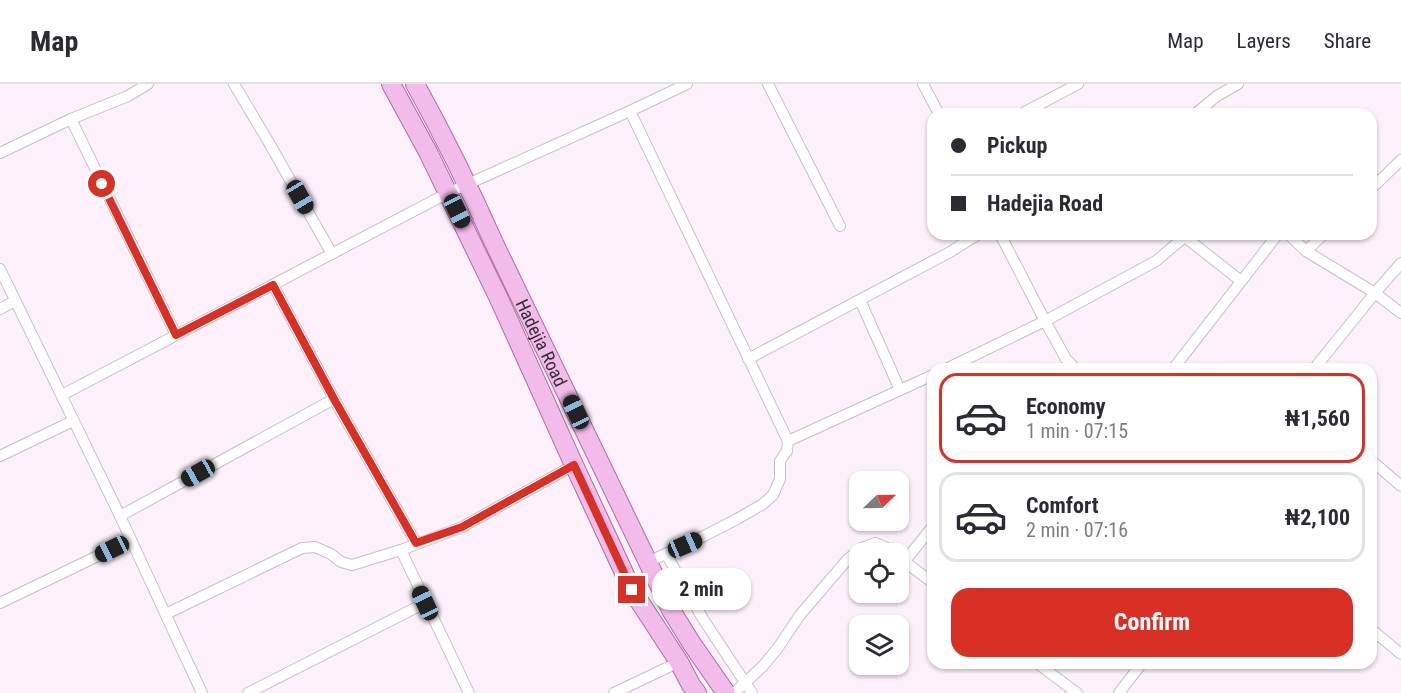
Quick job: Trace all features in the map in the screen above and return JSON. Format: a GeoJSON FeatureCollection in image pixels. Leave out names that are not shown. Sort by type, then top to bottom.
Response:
{"type":"FeatureCollection","features":[{"type":"Feature","properties":{"kind":"main road","name":"Hadejia Road"},"geometry":{"type":"LineString","coordinates":[[391,84],[428,152],[500,301],[632,590],[697,693]]}},
{"type":"Feature","properties":{"kind":"main road","name":"Hadejia Road"},"geometry":{"type":"LineString","coordinates":[[415,84],[468,184],[494,243],[671,610],[726,693]]}},
{"type":"Feature","properties":{"kind":"main road"},"geometry":{"type":"LineString","coordinates":[[632,590],[651,569]]}},
{"type":"Feature","properties":{"kind":"street"},"geometry":{"type":"LineString","coordinates":[[0,153],[71,119],[128,96],[148,84]]}},
{"type":"Feature","properties":{"kind":"street"},"geometry":{"type":"LineString","coordinates":[[234,84],[332,254]]}},
{"type":"Feature","properties":{"kind":"street"},"geometry":{"type":"LineString","coordinates":[[62,394],[448,193],[687,84]]}},
{"type":"Feature","properties":{"kind":"street"},"geometry":{"type":"LineString","coordinates":[[768,84],[840,226]]}},
{"type":"Feature","properties":{"kind":"street"},"geometry":{"type":"LineString","coordinates":[[923,84],[936,108]]}},
{"type":"Feature","properties":{"kind":"street"},"geometry":{"type":"LineString","coordinates":[[1032,108],[1078,84]]}},
{"type":"Feature","properties":{"kind":"street"},"geometry":{"type":"LineString","coordinates":[[1202,108],[1238,84]]}},
{"type":"Feature","properties":{"kind":"street"},"geometry":{"type":"LineString","coordinates":[[630,111],[788,441],[788,451],[780,462],[780,479],[773,495],[763,504],[737,519],[666,554],[651,569]]}},
{"type":"Feature","properties":{"kind":"street"},"geometry":{"type":"LineString","coordinates":[[71,119],[176,335]]}},
{"type":"Feature","properties":{"kind":"street"},"geometry":{"type":"LineString","coordinates":[[1377,183],[1401,160]]}},
{"type":"Feature","properties":{"kind":"street"},"geometry":{"type":"LineString","coordinates":[[748,359],[969,240]]}},
{"type":"Feature","properties":{"kind":"street"},"geometry":{"type":"LineString","coordinates":[[1003,240],[1045,321],[1070,363]]}},
{"type":"Feature","properties":{"kind":"street"},"geometry":{"type":"LineString","coordinates":[[958,363],[1045,321],[1156,261],[1182,240]]}},
{"type":"Feature","properties":{"kind":"street"},"geometry":{"type":"LineString","coordinates":[[1192,240],[1241,281]]}},
{"type":"Feature","properties":{"kind":"street"},"geometry":{"type":"LineString","coordinates":[[1178,363],[1273,240]]}},
{"type":"Feature","properties":{"kind":"street"},"geometry":{"type":"LineString","coordinates":[[1294,240],[1306,251],[1375,292],[1401,313]]}},
{"type":"Feature","properties":{"kind":"street"},"geometry":{"type":"LineString","coordinates":[[1306,251],[1318,240]]}},
{"type":"Feature","properties":{"kind":"street"},"geometry":{"type":"LineString","coordinates":[[1319,363],[1401,263]]}},
{"type":"Feature","properties":{"kind":"street"},"geometry":{"type":"LineString","coordinates":[[0,269],[62,394],[202,693]]}},
{"type":"Feature","properties":{"kind":"street"},"geometry":{"type":"LineString","coordinates":[[273,285],[334,399],[416,543]]}},
{"type":"Feature","properties":{"kind":"street"},"geometry":{"type":"LineString","coordinates":[[860,300],[900,390]]}},
{"type":"Feature","properties":{"kind":"street"},"geometry":{"type":"LineString","coordinates":[[0,309],[15,301]]}},
{"type":"Feature","properties":{"kind":"street"},"geometry":{"type":"LineString","coordinates":[[788,441],[927,378]]}},
{"type":"Feature","properties":{"kind":"street"},"geometry":{"type":"LineString","coordinates":[[120,516],[334,399]]}},
{"type":"Feature","properties":{"kind":"street"},"geometry":{"type":"LineString","coordinates":[[0,456],[73,421]]}},
{"type":"Feature","properties":{"kind":"street"},"geometry":{"type":"LineString","coordinates":[[166,614],[302,548],[315,547],[331,554],[341,562],[352,565],[401,550],[462,527],[574,465]]}},
{"type":"Feature","properties":{"kind":"street"},"geometry":{"type":"LineString","coordinates":[[1377,465],[1401,486]]}},
{"type":"Feature","properties":{"kind":"street"},"geometry":{"type":"LineString","coordinates":[[909,552],[927,532]]}},
{"type":"Feature","properties":{"kind":"street"},"geometry":{"type":"LineString","coordinates":[[0,603],[131,540]]}},
{"type":"Feature","properties":{"kind":"street"},"geometry":{"type":"LineString","coordinates":[[401,550],[469,693]]}},
{"type":"Feature","properties":{"kind":"street"},"geometry":{"type":"LineString","coordinates":[[666,554],[703,619],[752,693]]}},
{"type":"Feature","properties":{"kind":"street"},"geometry":{"type":"LineString","coordinates":[[734,693],[763,666],[800,615],[849,559]]}},
{"type":"Feature","properties":{"kind":"street"},"geometry":{"type":"LineString","coordinates":[[909,564],[927,578]]}},
{"type":"Feature","properties":{"kind":"street"},"geometry":{"type":"LineString","coordinates":[[248,693],[425,603]]}},
{"type":"Feature","properties":{"kind":"street"},"geometry":{"type":"LineString","coordinates":[[1377,635],[1401,654]]}},
{"type":"Feature","properties":{"kind":"street"},"geometry":{"type":"LineString","coordinates":[[614,693],[679,662]]}},
{"type":"Feature","properties":{"kind":"street"},"geometry":{"type":"LineString","coordinates":[[1045,669],[1077,693]]}},
{"type":"Feature","properties":{"kind":"street"},"geometry":{"type":"LineString","coordinates":[[1119,693],[1137,669]]}},
{"type":"Feature","properties":{"kind":"route"},"geometry":{"type":"LineString","coordinates":[[102,184],[176,335],[273,285],[334,399],[416,543],[462,527],[574,465],[632,590]]}}]}
